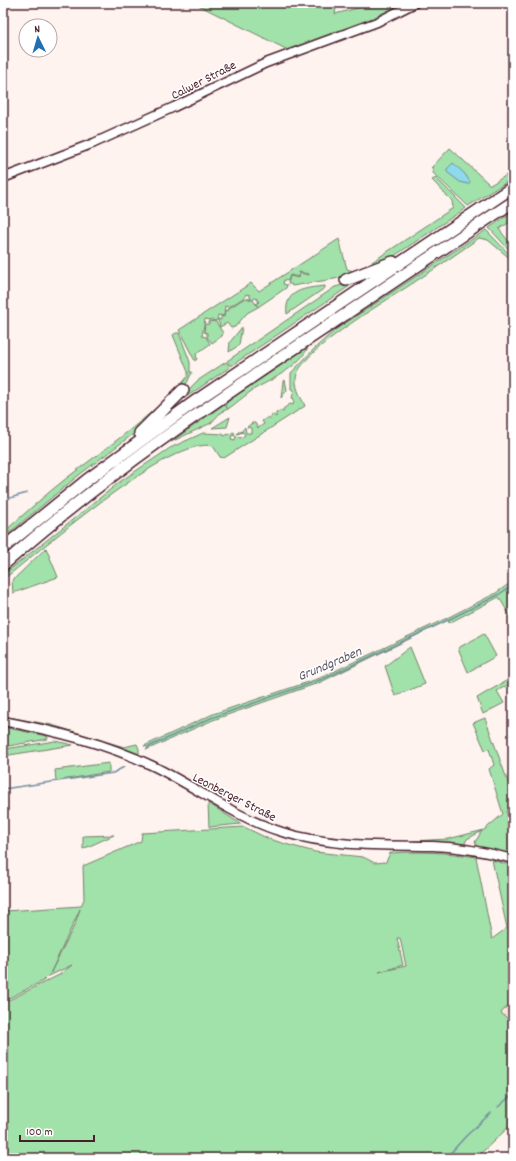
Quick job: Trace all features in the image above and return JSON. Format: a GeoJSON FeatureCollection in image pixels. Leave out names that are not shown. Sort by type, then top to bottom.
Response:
{"type":"FeatureCollection","features":[{"type":"Feature","properties":{"kind":"highway"},"geometry":{"type":"LineString","coordinates":[[3,548],[121,454],[221,383],[411,256],[481,207],[513,187]]}},
{"type":"Feature","properties":{"kind":"highway"},"geometry":{"type":"LineString","coordinates":[[3,565],[63,514],[113,475],[229,392],[513,202]]}},
{"type":"Feature","properties":{"kind":"highway"},"geometry":{"type":"LineString","coordinates":[[346,280],[411,256]]}},
{"type":"Feature","properties":{"kind":"highway"},"geometry":{"type":"LineString","coordinates":[[324,336],[360,304]]}},
{"type":"Feature","properties":{"kind":"highway"},"geometry":{"type":"LineString","coordinates":[[121,454],[134,437],[183,390]]}},
{"type":"Feature","properties":{"kind":"highway"},"geometry":{"type":"LineString","coordinates":[[113,475],[159,450]]}},
{"type":"Feature","properties":{"kind":"main road","name":"Calwer Straße"},"geometry":{"type":"LineString","coordinates":[[3,178],[94,143],[174,107],[258,66],[377,22],[415,3]]}},
{"type":"Feature","properties":{"kind":"main road","name":"Leonberger Straße"},"geometry":{"type":"LineString","coordinates":[[3,721],[58,732],[113,749],[155,767],[249,819],[299,837],[340,844],[434,846],[469,849],[513,859]]}},
{"type":"Feature","properties":{"kind":"shaded area"},"geometry":{"type":"Polygon","coordinates":[[[513,1000],[513,1022],[501,1014],[513,1000]]]}},
{"type":"Feature","properties":{"kind":"green space"},"geometry":{"type":"Polygon","coordinates":[[[194,3],[337,3],[335,14],[376,3],[415,3],[328,39],[288,50],[194,3]]]}},
{"type":"Feature","properties":{"kind":"green space"},"geometry":{"type":"Polygon","coordinates":[[[450,148],[489,184],[492,184],[513,171],[513,178],[468,206],[433,173],[433,167],[431,168],[450,148]]]}},
{"type":"Feature","properties":{"kind":"green space"},"geometry":{"type":"Polygon","coordinates":[[[436,178],[466,208],[385,262],[346,277],[292,286],[291,284],[288,284],[290,276],[299,278],[300,273],[309,274],[299,272],[298,277],[290,275],[288,281],[284,280],[283,284],[287,285],[286,288],[258,307],[256,304],[259,302],[256,298],[250,299],[250,295],[246,294],[245,297],[229,307],[225,306],[224,316],[218,315],[217,321],[205,319],[202,336],[206,337],[210,344],[196,354],[197,359],[195,361],[179,330],[251,283],[259,291],[339,239],[347,269],[353,271],[363,268],[453,208],[452,201],[432,180],[436,178]]]}},
{"type":"Feature","properties":{"kind":"green space"},"geometry":{"type":"Polygon","coordinates":[[[513,211],[513,220],[499,229],[513,247],[513,254],[489,228],[513,211]]]}},
{"type":"Feature","properties":{"kind":"green space"},"geometry":{"type":"Polygon","coordinates":[[[469,223],[471,224],[263,362],[111,469],[232,382],[469,223]]]}},
{"type":"Feature","properties":{"kind":"green space"},"geometry":{"type":"Polygon","coordinates":[[[486,230],[513,258],[513,261],[488,240],[479,238],[350,324],[316,350],[304,363],[296,378],[298,391],[305,406],[224,458],[220,457],[213,446],[194,447],[168,458],[107,497],[76,521],[5,578],[3,588],[3,575],[121,481],[170,448],[203,433],[223,434],[224,436],[234,432],[235,436],[232,435],[231,439],[235,440],[236,436],[241,438],[245,435],[243,432],[237,434],[245,427],[246,433],[251,433],[251,428],[247,427],[252,423],[255,423],[258,428],[264,424],[262,421],[268,417],[270,419],[272,414],[276,417],[276,413],[281,410],[282,412],[284,411],[283,409],[290,404],[293,405],[294,399],[292,398],[294,390],[291,389],[291,373],[316,347],[335,330],[486,230]]]}},
{"type":"Feature","properties":{"kind":"green space"},"geometry":{"type":"Polygon","coordinates":[[[357,281],[231,366],[227,361],[335,287],[357,281]]]}},
{"type":"Feature","properties":{"kind":"green space"},"geometry":{"type":"Polygon","coordinates":[[[325,286],[325,288],[287,314],[287,306],[292,295],[303,289],[325,286]]]}},
{"type":"Feature","properties":{"kind":"green space"},"geometry":{"type":"Polygon","coordinates":[[[245,298],[253,300],[258,307],[247,313],[235,327],[231,328],[227,323],[220,327],[218,319],[221,320],[221,316],[224,317],[225,310],[228,311],[229,308],[245,298]]]}},
{"type":"Feature","properties":{"kind":"green space"},"geometry":{"type":"Polygon","coordinates":[[[209,321],[216,322],[223,333],[222,336],[212,343],[207,337],[207,333],[204,332],[205,324],[209,324],[209,321]]]}},
{"type":"Feature","properties":{"kind":"green space"},"geometry":{"type":"Polygon","coordinates":[[[242,327],[239,345],[229,352],[230,342],[242,327]]]}},
{"type":"Feature","properties":{"kind":"green space"},"geometry":{"type":"Polygon","coordinates":[[[179,333],[190,362],[190,372],[192,372],[187,383],[141,428],[79,475],[3,538],[3,533],[35,504],[143,419],[184,381],[188,376],[188,372],[173,335],[179,333]]]}},
{"type":"Feature","properties":{"kind":"green space"},"geometry":{"type":"Polygon","coordinates":[[[308,347],[299,360],[286,371],[255,389],[228,409],[225,405],[232,398],[308,347]]]}},
{"type":"Feature","properties":{"kind":"green space"},"geometry":{"type":"Polygon","coordinates":[[[226,362],[230,367],[173,406],[197,381],[226,362]]]}},
{"type":"Feature","properties":{"kind":"green space"},"geometry":{"type":"Polygon","coordinates":[[[285,380],[287,390],[281,398],[283,381],[285,380]]]}},
{"type":"Feature","properties":{"kind":"green space"},"geometry":{"type":"Polygon","coordinates":[[[224,404],[228,409],[221,412],[211,423],[171,442],[224,404]]]}},
{"type":"Feature","properties":{"kind":"green space"},"geometry":{"type":"Polygon","coordinates":[[[230,417],[227,427],[212,428],[230,417]]]}},
{"type":"Feature","properties":{"kind":"green space"},"geometry":{"type":"Polygon","coordinates":[[[110,469],[38,527],[3,557],[3,555],[58,509],[110,469]]]}},
{"type":"Feature","properties":{"kind":"green space"},"geometry":{"type":"Polygon","coordinates":[[[46,548],[58,577],[13,593],[12,581],[46,548]]]}},
{"type":"Feature","properties":{"kind":"green space"},"geometry":{"type":"Polygon","coordinates":[[[513,581],[513,617],[511,618],[499,597],[449,623],[448,620],[321,682],[213,720],[146,750],[148,747],[144,746],[213,714],[320,678],[447,618],[496,593],[513,581]]]}},
{"type":"Feature","properties":{"kind":"green space"},"geometry":{"type":"Polygon","coordinates":[[[484,634],[496,656],[468,672],[458,648],[484,634]]]}},
{"type":"Feature","properties":{"kind":"green space"},"geometry":{"type":"Polygon","coordinates":[[[410,647],[425,684],[395,696],[385,666],[410,647]]]}},
{"type":"Feature","properties":{"kind":"green space"},"geometry":{"type":"Polygon","coordinates":[[[511,678],[513,682],[497,691],[504,703],[483,714],[477,698],[511,678]]]}},
{"type":"Feature","properties":{"kind":"green space"},"geometry":{"type":"Polygon","coordinates":[[[3,716],[52,725],[124,747],[137,744],[139,753],[134,755],[3,719],[3,716]]]}},
{"type":"Feature","properties":{"kind":"green space"},"geometry":{"type":"Polygon","coordinates":[[[485,718],[513,796],[513,805],[506,811],[513,826],[513,855],[477,847],[475,842],[482,831],[467,839],[464,845],[413,841],[448,839],[484,830],[503,814],[489,769],[494,765],[489,749],[485,750],[473,723],[485,718]]]}},
{"type":"Feature","properties":{"kind":"green space"},"geometry":{"type":"Polygon","coordinates":[[[3,727],[47,736],[48,739],[3,747],[3,727]]]}},
{"type":"Feature","properties":{"kind":"green space"},"geometry":{"type":"Polygon","coordinates":[[[55,741],[73,745],[3,756],[5,749],[55,741]]]}},
{"type":"Feature","properties":{"kind":"green space"},"geometry":{"type":"Polygon","coordinates":[[[109,763],[109,772],[56,781],[55,770],[109,763]]]}},
{"type":"Feature","properties":{"kind":"green space"},"geometry":{"type":"Polygon","coordinates":[[[208,803],[241,824],[209,827],[208,803]]]}},
{"type":"Feature","properties":{"kind":"green space"},"geometry":{"type":"Polygon","coordinates":[[[244,827],[269,839],[289,845],[315,852],[363,857],[375,863],[386,862],[390,853],[433,852],[476,857],[492,939],[507,928],[492,860],[513,866],[513,1000],[501,1013],[513,1023],[513,1123],[476,1158],[3,1158],[3,1003],[59,975],[72,965],[3,1001],[3,899],[5,911],[81,906],[84,899],[83,866],[141,841],[142,833],[244,827]],[[80,909],[50,974],[75,924],[80,909]],[[397,938],[403,965],[379,972],[406,966],[400,938],[397,938]]]}},
{"type":"Feature","properties":{"kind":"green space"},"geometry":{"type":"Polygon","coordinates":[[[114,835],[83,849],[83,836],[114,835]]]}},
{"type":"Feature","properties":{"kind":"water"},"geometry":{"type":"Polygon","coordinates":[[[453,163],[465,174],[470,182],[468,184],[460,182],[447,172],[447,169],[453,163]]]}},
{"type":"Feature","properties":{"kind":"waterway"},"geometry":{"type":"LineString","coordinates":[[3,500],[27,493]]}},
{"type":"Feature","properties":{"kind":"waterway","name":"Grundgraben"},"geometry":{"type":"LineString","coordinates":[[148,747],[211,718],[323,679],[448,620],[498,595],[513,585]]}},
{"type":"Feature","properties":{"kind":"waterway","name":"Grundgraben"},"geometry":{"type":"LineString","coordinates":[[3,789],[113,773],[124,767]]}},
{"type":"Feature","properties":{"kind":"waterway"},"geometry":{"type":"LineString","coordinates":[[498,1107],[513,1094]]}},
{"type":"Feature","properties":{"kind":"waterway"},"geometry":{"type":"LineString","coordinates":[[446,1158],[466,1136],[491,1113]]}}]}
